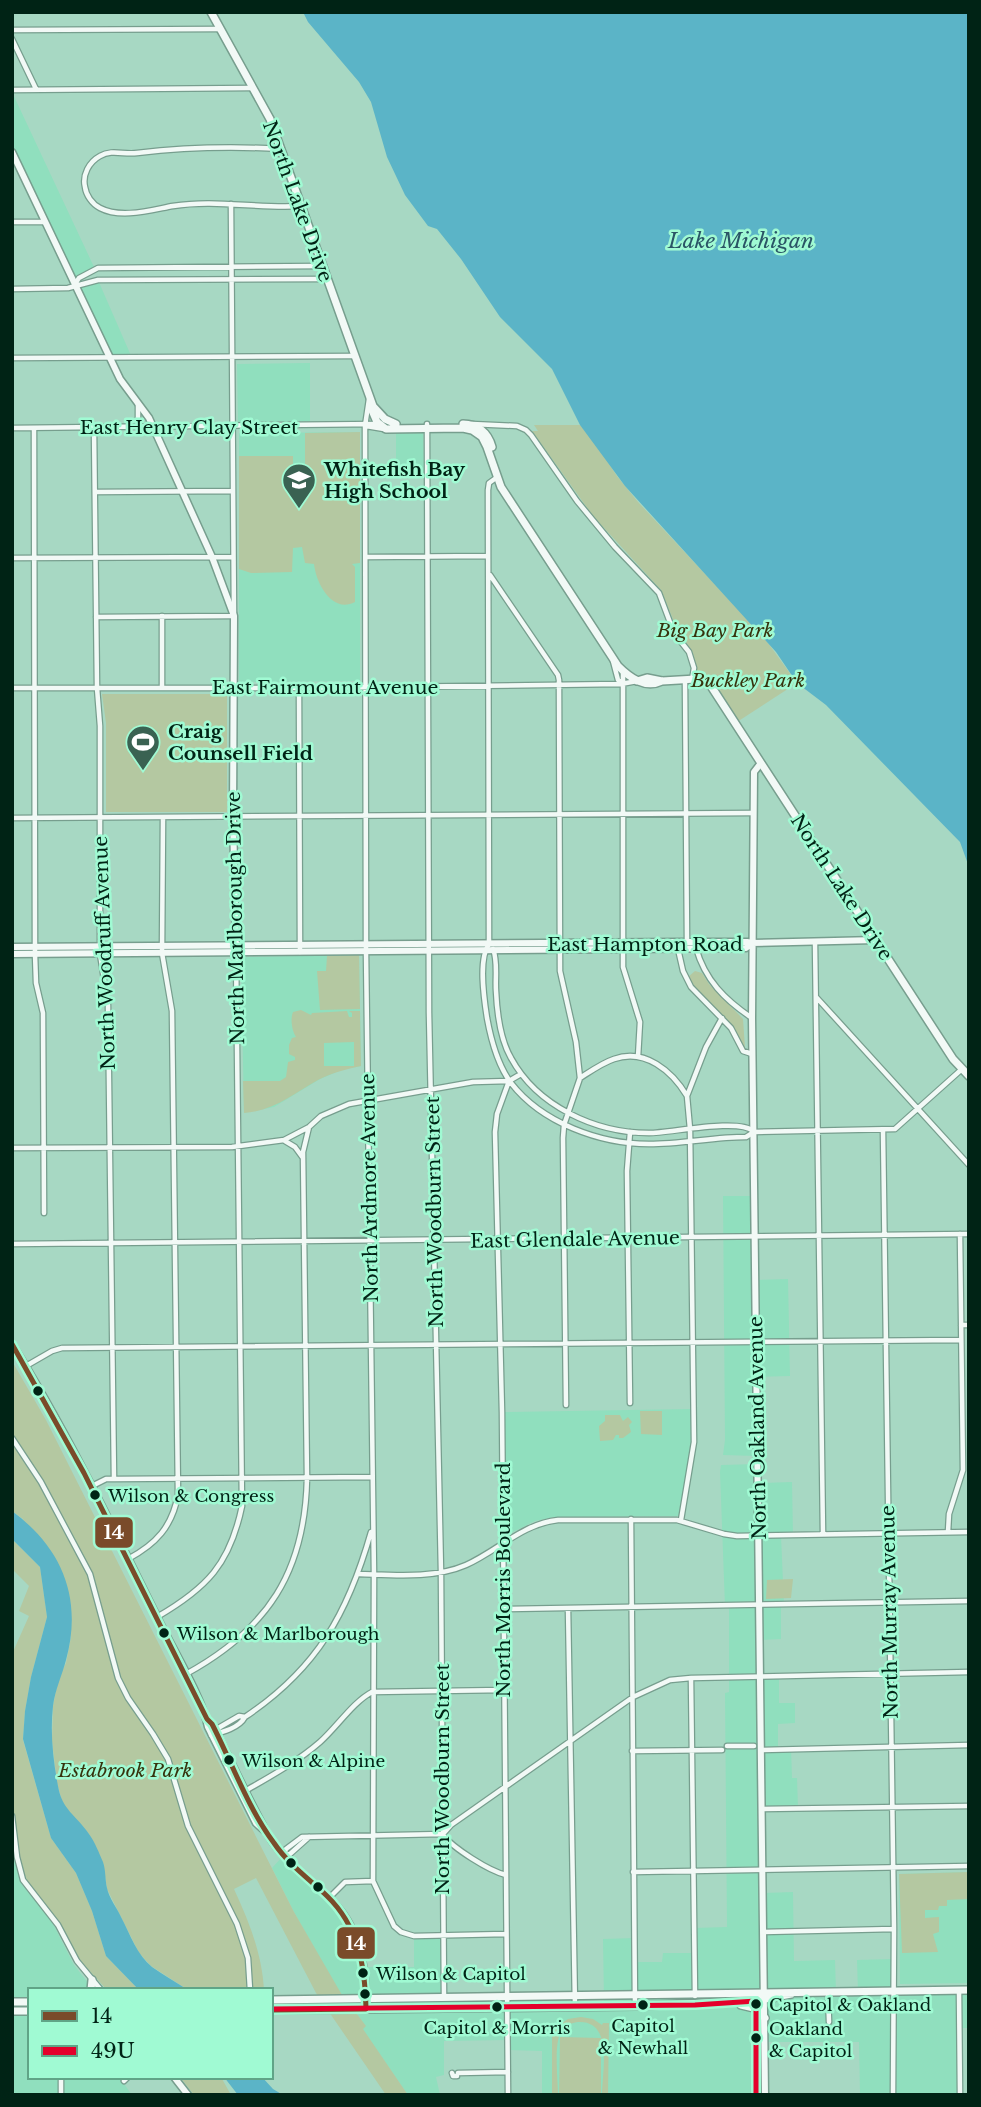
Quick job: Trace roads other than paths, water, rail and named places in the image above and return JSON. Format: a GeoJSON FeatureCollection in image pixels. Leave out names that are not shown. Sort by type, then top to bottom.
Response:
{"type":"FeatureCollection","features":[{"type":"Feature","properties":{"kind":"main road","name":"North Lake Drive"},"geometry":{"type":"LineString","coordinates":[[211,12],[270,119],[373,410],[382,426]]}},
{"type":"Feature","properties":{"kind":"main road","name":"North Marlborough Drive"},"geometry":{"type":"LineString","coordinates":[[12,152],[109,358],[120,379],[154,428],[212,557],[233,616],[236,949]]}},
{"type":"Feature","properties":{"kind":"main road","name":"North Lake Drive"},"geometry":{"type":"LineString","coordinates":[[373,410],[396,424]]}},
{"type":"Feature","properties":{"kind":"main road","name":"East Henry Clay Street"},"geometry":{"type":"LineString","coordinates":[[382,426],[396,424],[469,429],[483,435]]}},
{"type":"Feature","properties":{"kind":"main road","name":"East Henry Clay Street"},"geometry":{"type":"LineString","coordinates":[[382,426],[471,424]]}},
{"type":"Feature","properties":{"kind":"main road"},"geometry":{"type":"LineString","coordinates":[[471,424],[483,435],[496,478],[618,664],[643,681]]}},
{"type":"Feature","properties":{"kind":"main road","name":"North Lake Drive"},"geometry":{"type":"LineString","coordinates":[[689,681],[696,679],[708,684],[718,696],[876,940],[969,1076]]}},
{"type":"Feature","properties":{"kind":"main road","name":"East Fairmount Avenue"},"geometry":{"type":"LineString","coordinates":[[643,681],[689,681]]}},
{"type":"Feature","properties":{"kind":"main road","name":"North Oakland Avenue"},"geometry":{"type":"LineString","coordinates":[[761,763],[754,772],[752,1054],[760,1677],[758,1748],[762,1809],[765,2095]]}},
{"type":"Feature","properties":{"kind":"main road"},"geometry":{"type":"LineString","coordinates":[[752,943],[876,940]]}},
{"type":"Feature","properties":{"kind":"main road","name":"East Hampton Road"},"geometry":{"type":"LineString","coordinates":[[622,946],[687,942],[752,943]]}},
{"type":"Feature","properties":{"kind":"main road","name":"East Hampton Road"},"geometry":{"type":"LineString","coordinates":[[12,947],[35,950],[560,946],[678,949],[746,948],[752,943]]}},
{"type":"Feature","properties":{"kind":"main road","name":"East Hampton Road"},"geometry":{"type":"LineString","coordinates":[[486,947],[495,951],[560,946]]}},
{"type":"Feature","properties":{"kind":"main road","name":"East Hampton Road"},"geometry":{"type":"LineString","coordinates":[[12,954],[35,950]]}},
{"type":"Feature","properties":{"kind":"main road"},"geometry":{"type":"LineString","coordinates":[[12,1345],[91,1486],[244,1792],[256,1823],[267,1833],[283,1856],[329,1898],[349,1922],[364,1962],[366,2009]]}},
{"type":"Feature","properties":{"kind":"main road"},"geometry":{"type":"LineString","coordinates":[[92,1980],[92,1988]]}},
{"type":"Feature","properties":{"kind":"main road"},"geometry":{"type":"LineString","coordinates":[[705,2004],[785,1991],[792,1994],[969,1990]]}},
{"type":"Feature","properties":{"kind":"main road"},"geometry":{"type":"LineString","coordinates":[[656,2006],[691,2002],[695,1996]]}},
{"type":"Feature","properties":{"kind":"main road"},"geometry":{"type":"LineString","coordinates":[[273,2000],[765,1996]]}},
{"type":"Feature","properties":{"kind":"main road"},"geometry":{"type":"LineString","coordinates":[[299,2010],[321,2005],[358,2004],[366,1998]]}},
{"type":"Feature","properties":{"kind":"main road"},"geometry":{"type":"LineString","coordinates":[[366,2009],[372,2005],[412,1999]]}},
{"type":"Feature","properties":{"kind":"main road"},"geometry":{"type":"LineString","coordinates":[[412,2008],[416,2004],[444,1999]]}},
{"type":"Feature","properties":{"kind":"main road"},"geometry":{"type":"LineString","coordinates":[[299,2010],[298,2005],[319,2000]]}},
{"type":"Feature","properties":{"kind":"main road"},"geometry":{"type":"LineString","coordinates":[[273,2010],[705,2004],[749,2006],[758,2009],[765,2018]]}},
{"type":"Feature","properties":{"kind":"main road"},"geometry":{"type":"LineString","coordinates":[[176,2079],[188,2095]]}},
{"type":"Feature","properties":{"kind":"street"},"geometry":{"type":"LineString","coordinates":[[12,30],[219,29]]}},
{"type":"Feature","properties":{"kind":"street"},"geometry":{"type":"LineString","coordinates":[[12,39],[36,89]]}},
{"type":"Feature","properties":{"kind":"street"},"geometry":{"type":"LineString","coordinates":[[12,90],[253,88]]}},
{"type":"Feature","properties":{"kind":"street"},"geometry":{"type":"LineString","coordinates":[[281,149],[222,146],[105,153],[91,163],[84,178],[85,188],[90,199],[107,211],[143,212],[183,205],[301,206]]}},
{"type":"Feature","properties":{"kind":"street"},"geometry":{"type":"LineString","coordinates":[[96,617],[233,616],[231,204]]}},
{"type":"Feature","properties":{"kind":"street"},"geometry":{"type":"LineString","coordinates":[[12,222],[44,222]]}},
{"type":"Feature","properties":{"kind":"street"},"geometry":{"type":"LineString","coordinates":[[75,285],[79,278],[98,268],[322,266]]}},
{"type":"Feature","properties":{"kind":"street"},"geometry":{"type":"LineString","coordinates":[[12,289],[68,288],[98,280],[327,279]]}},
{"type":"Feature","properties":{"kind":"street"},"geometry":{"type":"LineString","coordinates":[[12,358],[355,356]]}},
{"type":"Feature","properties":{"kind":"street","name":"North Ardmore Avenue"},"geometry":{"type":"LineString","coordinates":[[369,396],[365,426],[365,816],[374,1575],[373,1881],[394,1926],[401,1932],[410,1936],[443,1935]]}},
{"type":"Feature","properties":{"kind":"street"},"geometry":{"type":"LineString","coordinates":[[138,402],[138,428]]}},
{"type":"Feature","properties":{"kind":"street"},"geometry":{"type":"LineString","coordinates":[[365,426],[373,410]]}},
{"type":"Feature","properties":{"kind":"street","name":"East Henry Clay Street"},"geometry":{"type":"LineString","coordinates":[[471,424],[517,426],[526,430],[583,509],[659,593],[674,633],[690,652],[694,668],[689,681]]}},
{"type":"Feature","properties":{"kind":"street","name":"East Henry Clay Street"},"geometry":{"type":"LineString","coordinates":[[12,428],[382,426]]}},
{"type":"Feature","properties":{"kind":"street","name":"North Woodburn Street"},"geometry":{"type":"LineString","coordinates":[[427,426],[428,948],[441,1572],[444,1999]]}},
{"type":"Feature","properties":{"kind":"street"},"geometry":{"type":"LineString","coordinates":[[483,435],[490,426]]}},
{"type":"Feature","properties":{"kind":"street"},"geometry":{"type":"LineString","coordinates":[[34,428],[35,950],[36,983],[43,1013],[44,1213]]}},
{"type":"Feature","properties":{"kind":"street","name":"North Woodruff Avenue"},"geometry":{"type":"LineString","coordinates":[[94,428],[97,688],[100,726],[100,950],[108,1005],[114,1479]]}},
{"type":"Feature","properties":{"kind":"street"},"geometry":{"type":"LineString","coordinates":[[496,478],[488,486],[489,815],[485,997],[491,1041],[509,1081],[525,1097],[564,1125],[590,1135],[629,1144],[746,1137],[754,1132],[895,1129],[962,1069]]}},
{"type":"Feature","properties":{"kind":"street"},"geometry":{"type":"LineString","coordinates":[[95,492],[232,491]]}},
{"type":"Feature","properties":{"kind":"street"},"geometry":{"type":"LineString","coordinates":[[366,556],[488,556]]}},
{"type":"Feature","properties":{"kind":"street"},"geometry":{"type":"LineString","coordinates":[[12,558],[232,557]]}},
{"type":"Feature","properties":{"kind":"street"},"geometry":{"type":"LineString","coordinates":[[489,572],[558,675],[559,685],[560,946],[563,991],[576,1042],[580,1078],[564,1125],[566,1405]]}},
{"type":"Feature","properties":{"kind":"street"},"geometry":{"type":"LineString","coordinates":[[162,616],[162,688]]}},
{"type":"Feature","properties":{"kind":"street"},"geometry":{"type":"LineString","coordinates":[[618,664],[617,677],[621,683]]}},
{"type":"Feature","properties":{"kind":"street"},"geometry":{"type":"LineString","coordinates":[[618,664],[623,681],[622,967],[640,1022],[638,1057]]}},
{"type":"Feature","properties":{"kind":"street","name":"East Fairmount Avenue"},"geometry":{"type":"LineString","coordinates":[[12,688],[427,687],[643,681]]}},
{"type":"Feature","properties":{"kind":"street"},"geometry":{"type":"LineString","coordinates":[[687,942],[689,681]]}},
{"type":"Feature","properties":{"kind":"street"},"geometry":{"type":"LineString","coordinates":[[299,688],[300,949]]}},
{"type":"Feature","properties":{"kind":"street"},"geometry":{"type":"LineString","coordinates":[[12,818],[753,813]]}},
{"type":"Feature","properties":{"kind":"street"},"geometry":{"type":"LineString","coordinates":[[128,1559],[146,1549],[164,1532],[176,1508],[178,1479],[172,1011],[162,950],[163,817]]}},
{"type":"Feature","properties":{"kind":"street"},"geometry":{"type":"LineString","coordinates":[[687,942],[696,948],[711,984],[752,1018]]}},
{"type":"Feature","properties":{"kind":"street"},"geometry":{"type":"LineString","coordinates":[[687,942],[678,949],[683,971],[691,987],[722,1017],[741,1048],[752,1054]]}},
{"type":"Feature","properties":{"kind":"street"},"geometry":{"type":"LineString","coordinates":[[815,942],[823,1534]]}},
{"type":"Feature","properties":{"kind":"street","name":"North Marlborough Drive"},"geometry":{"type":"LineString","coordinates":[[157,1617],[193,1595],[205,1584],[231,1544],[240,1517],[243,1479],[236,949]]}},
{"type":"Feature","properties":{"kind":"street"},"geometry":{"type":"LineString","coordinates":[[495,951],[496,993],[502,1037],[521,1074],[541,1096],[591,1123],[630,1132],[746,1126],[754,1132]]}},
{"type":"Feature","properties":{"kind":"street"},"geometry":{"type":"LineString","coordinates":[[817,998],[969,1165]]}},
{"type":"Feature","properties":{"kind":"street"},"geometry":{"type":"LineString","coordinates":[[681,1520],[694,1442],[690,1129],[687,1096],[706,1047],[722,1017]]}},
{"type":"Feature","properties":{"kind":"street"},"geometry":{"type":"LineString","coordinates":[[580,1078],[611,1059],[638,1057],[658,1064],[676,1079],[687,1096]]}},
{"type":"Feature","properties":{"kind":"street"},"geometry":{"type":"LineString","coordinates":[[12,1148],[238,1147],[284,1140],[309,1127],[321,1116],[349,1104],[472,1082],[509,1081],[521,1074]]}},
{"type":"Feature","properties":{"kind":"street","name":"North Morris Boulevard"},"geometry":{"type":"LineString","coordinates":[[508,2095],[503,1543],[495,1132],[497,1114],[509,1081]]}},
{"type":"Feature","properties":{"kind":"street"},"geometry":{"type":"LineString","coordinates":[[186,1675],[216,1658],[259,1619],[277,1594],[300,1541],[307,1478],[303,1158],[304,1140],[309,1127]]}},
{"type":"Feature","properties":{"kind":"street","name":"North Murray Avenue"},"geometry":{"type":"LineString","coordinates":[[883,1130],[894,1929],[893,2095]]}},
{"type":"Feature","properties":{"kind":"street"},"geometry":{"type":"LineString","coordinates":[[630,1132],[627,1171],[630,1403]]}},
{"type":"Feature","properties":{"kind":"street"},"geometry":{"type":"LineString","coordinates":[[284,1140],[295,1147],[303,1158]]}},
{"type":"Feature","properties":{"kind":"street"},"geometry":{"type":"LineString","coordinates":[[948,1532],[949,1514],[964,1470],[960,1234]]}},
{"type":"Feature","properties":{"kind":"street","name":"East Glendale Avenue"},"geometry":{"type":"LineString","coordinates":[[12,1244],[969,1234]]}},
{"type":"Feature","properties":{"kind":"street"},"geometry":{"type":"LineString","coordinates":[[961,1325],[969,1325]]}},
{"type":"Feature","properties":{"kind":"street"},"geometry":{"type":"LineString","coordinates":[[26,1366],[56,1349],[961,1340]]}},
{"type":"Feature","properties":{"kind":"street"},"geometry":{"type":"LineString","coordinates":[[12,1438],[41,1482],[90,1574],[118,1678],[168,1759],[188,1826],[237,1924],[248,1958],[250,1988]]}},
{"type":"Feature","properties":{"kind":"street"},"geometry":{"type":"LineString","coordinates":[[91,1486],[106,1479],[372,1476]]}},
{"type":"Feature","properties":{"kind":"street"},"geometry":{"type":"LineString","coordinates":[[631,1519],[635,2006]]}},
{"type":"Feature","properties":{"kind":"street"},"geometry":{"type":"LineString","coordinates":[[359,1574],[441,1572],[464,1566],[524,1529],[548,1521],[681,1520],[724,1534],[758,1536],[969,1532]]}},
{"type":"Feature","properties":{"kind":"street"},"geometry":{"type":"LineString","coordinates":[[215,1733],[242,1722],[308,1663],[337,1622],[359,1574],[373,1528]]}},
{"type":"Feature","properties":{"kind":"street"},"geometry":{"type":"LineString","coordinates":[[503,1609],[969,1601]]}},
{"type":"Feature","properties":{"kind":"street"},"geometry":{"type":"LineString","coordinates":[[568,1608],[575,2007]]}},
{"type":"Feature","properties":{"kind":"street"},"geometry":{"type":"LineString","coordinates":[[283,1856],[296,1840],[310,1836],[443,1834],[451,1825],[633,1698],[670,1680],[969,1672]]}},
{"type":"Feature","properties":{"kind":"street"},"geometry":{"type":"LineString","coordinates":[[691,1678],[695,1996]]}},
{"type":"Feature","properties":{"kind":"street"},"geometry":{"type":"LineString","coordinates":[[244,1792],[274,1775],[317,1744],[363,1697],[372,1692],[504,1690]]}},
{"type":"Feature","properties":{"kind":"street"},"geometry":{"type":"LineString","coordinates":[[632,1751],[969,1745]]}},
{"type":"Feature","properties":{"kind":"street"},"geometry":{"type":"LineString","coordinates":[[762,1809],[969,1806]]}},
{"type":"Feature","properties":{"kind":"street"},"geometry":{"type":"LineString","coordinates":[[12,1816],[23,1880],[54,1920],[76,1961],[99,1988]]}},
{"type":"Feature","properties":{"kind":"street"},"geometry":{"type":"LineString","coordinates":[[443,1834],[449,1842],[493,1870],[506,1875]]}},
{"type":"Feature","properties":{"kind":"street"},"geometry":{"type":"LineString","coordinates":[[633,1872],[763,1872],[969,1866]]}},
{"type":"Feature","properties":{"kind":"street"},"geometry":{"type":"LineString","coordinates":[[329,1898],[345,1882],[373,1881]]}},
{"type":"Feature","properties":{"kind":"street"},"geometry":{"type":"LineString","coordinates":[[764,1932],[894,1929]]}},
{"type":"Feature","properties":{"kind":"street"},"geometry":{"type":"LineString","coordinates":[[443,1935],[506,1934]]}},
{"type":"Feature","properties":{"kind":"street"},"geometry":{"type":"LineString","coordinates":[[959,1991],[960,2095]]}},
{"type":"Feature","properties":{"kind":"street"},"geometry":{"type":"LineString","coordinates":[[828,1993],[829,2022]]}},
{"type":"Feature","properties":{"kind":"street"},"geometry":{"type":"LineString","coordinates":[[458,2073],[508,2072]]}},
{"type":"Feature","properties":{"kind":"water","name":"Lake Michigan"},"geometry":{"type":"Polygon","coordinates":[[[303,12],[969,12],[969,867],[960,842],[826,705],[797,683],[776,652],[625,486],[580,425],[552,369],[500,317],[461,259],[437,229],[428,226],[405,195],[387,157],[371,102],[359,82],[308,22],[303,12]]]}},
{"type":"Feature","properties":{"kind":"water"},"geometry":{"type":"Polygon","coordinates":[[[12,1511],[44,1541],[56,1558],[70,1595],[71,1637],[55,1694],[52,1716],[53,1756],[60,1794],[66,1807],[95,1844],[104,1865],[109,1895],[138,1950],[152,1967],[185,1988],[137,1988],[106,1956],[92,1911],[76,1873],[51,1838],[23,1739],[31,1677],[47,1617],[40,1567],[12,1539],[12,1511]]]}},
{"type":"Feature","properties":{"kind":"water"},"geometry":{"type":"Polygon","coordinates":[[[226,2079],[264,2079],[283,2095],[238,2095],[226,2079]]]}},
{"type":"Feature","properties":{"kind":"place","name":"Whitefish Bay High School"},"geometry":{"type":"Point","coordinates":[299,510]}},
{"type":"Feature","properties":{"kind":"place","name":"Craig Counsell Field"},"geometry":{"type":"Point","coordinates":[143,772]}},
{"type":"Feature","properties":{"kind":"place","name":"Wilson & Congress"},"geometry":{"type":"Point","coordinates":[95,1495]}},
{"type":"Feature","properties":{"kind":"place","name":"Wilson & Marlborough"},"geometry":{"type":"Point","coordinates":[164,1633]}},
{"type":"Feature","properties":{"kind":"place","name":"Wilson & Alpine"},"geometry":{"type":"Point","coordinates":[229,1760]}},
{"type":"Feature","properties":{"kind":"place","name":"Wilson & Capitol"},"geometry":{"type":"Point","coordinates":[363,1973]}},
{"type":"Feature","properties":{"kind":"place","name":"Capitol & Oakland"},"geometry":{"type":"Point","coordinates":[756,2004]}},
{"type":"Feature","properties":{"kind":"place","name":"Capitol & Newhall"},"geometry":{"type":"Point","coordinates":[643,2005]}},
{"type":"Feature","properties":{"kind":"place","name":"Capitol & Morris"},"geometry":{"type":"Point","coordinates":[497,2007]}},
{"type":"Feature","properties":{"kind":"place","name":"Oakland & Capitol"},"geometry":{"type":"Point","coordinates":[756,2038]}},
{"type":"Feature","properties":{"kind":"park label","name":"Big Bay Park"},"geometry":{"type":"Point","coordinates":[715,630]}},
{"type":"Feature","properties":{"kind":"park label","name":"Buckley Park"},"geometry":{"type":"Point","coordinates":[748,680]}},
{"type":"Feature","properties":{"kind":"park label","name":"Estabrook Park"},"geometry":{"type":"Point","coordinates":[125,1770]}}]}
